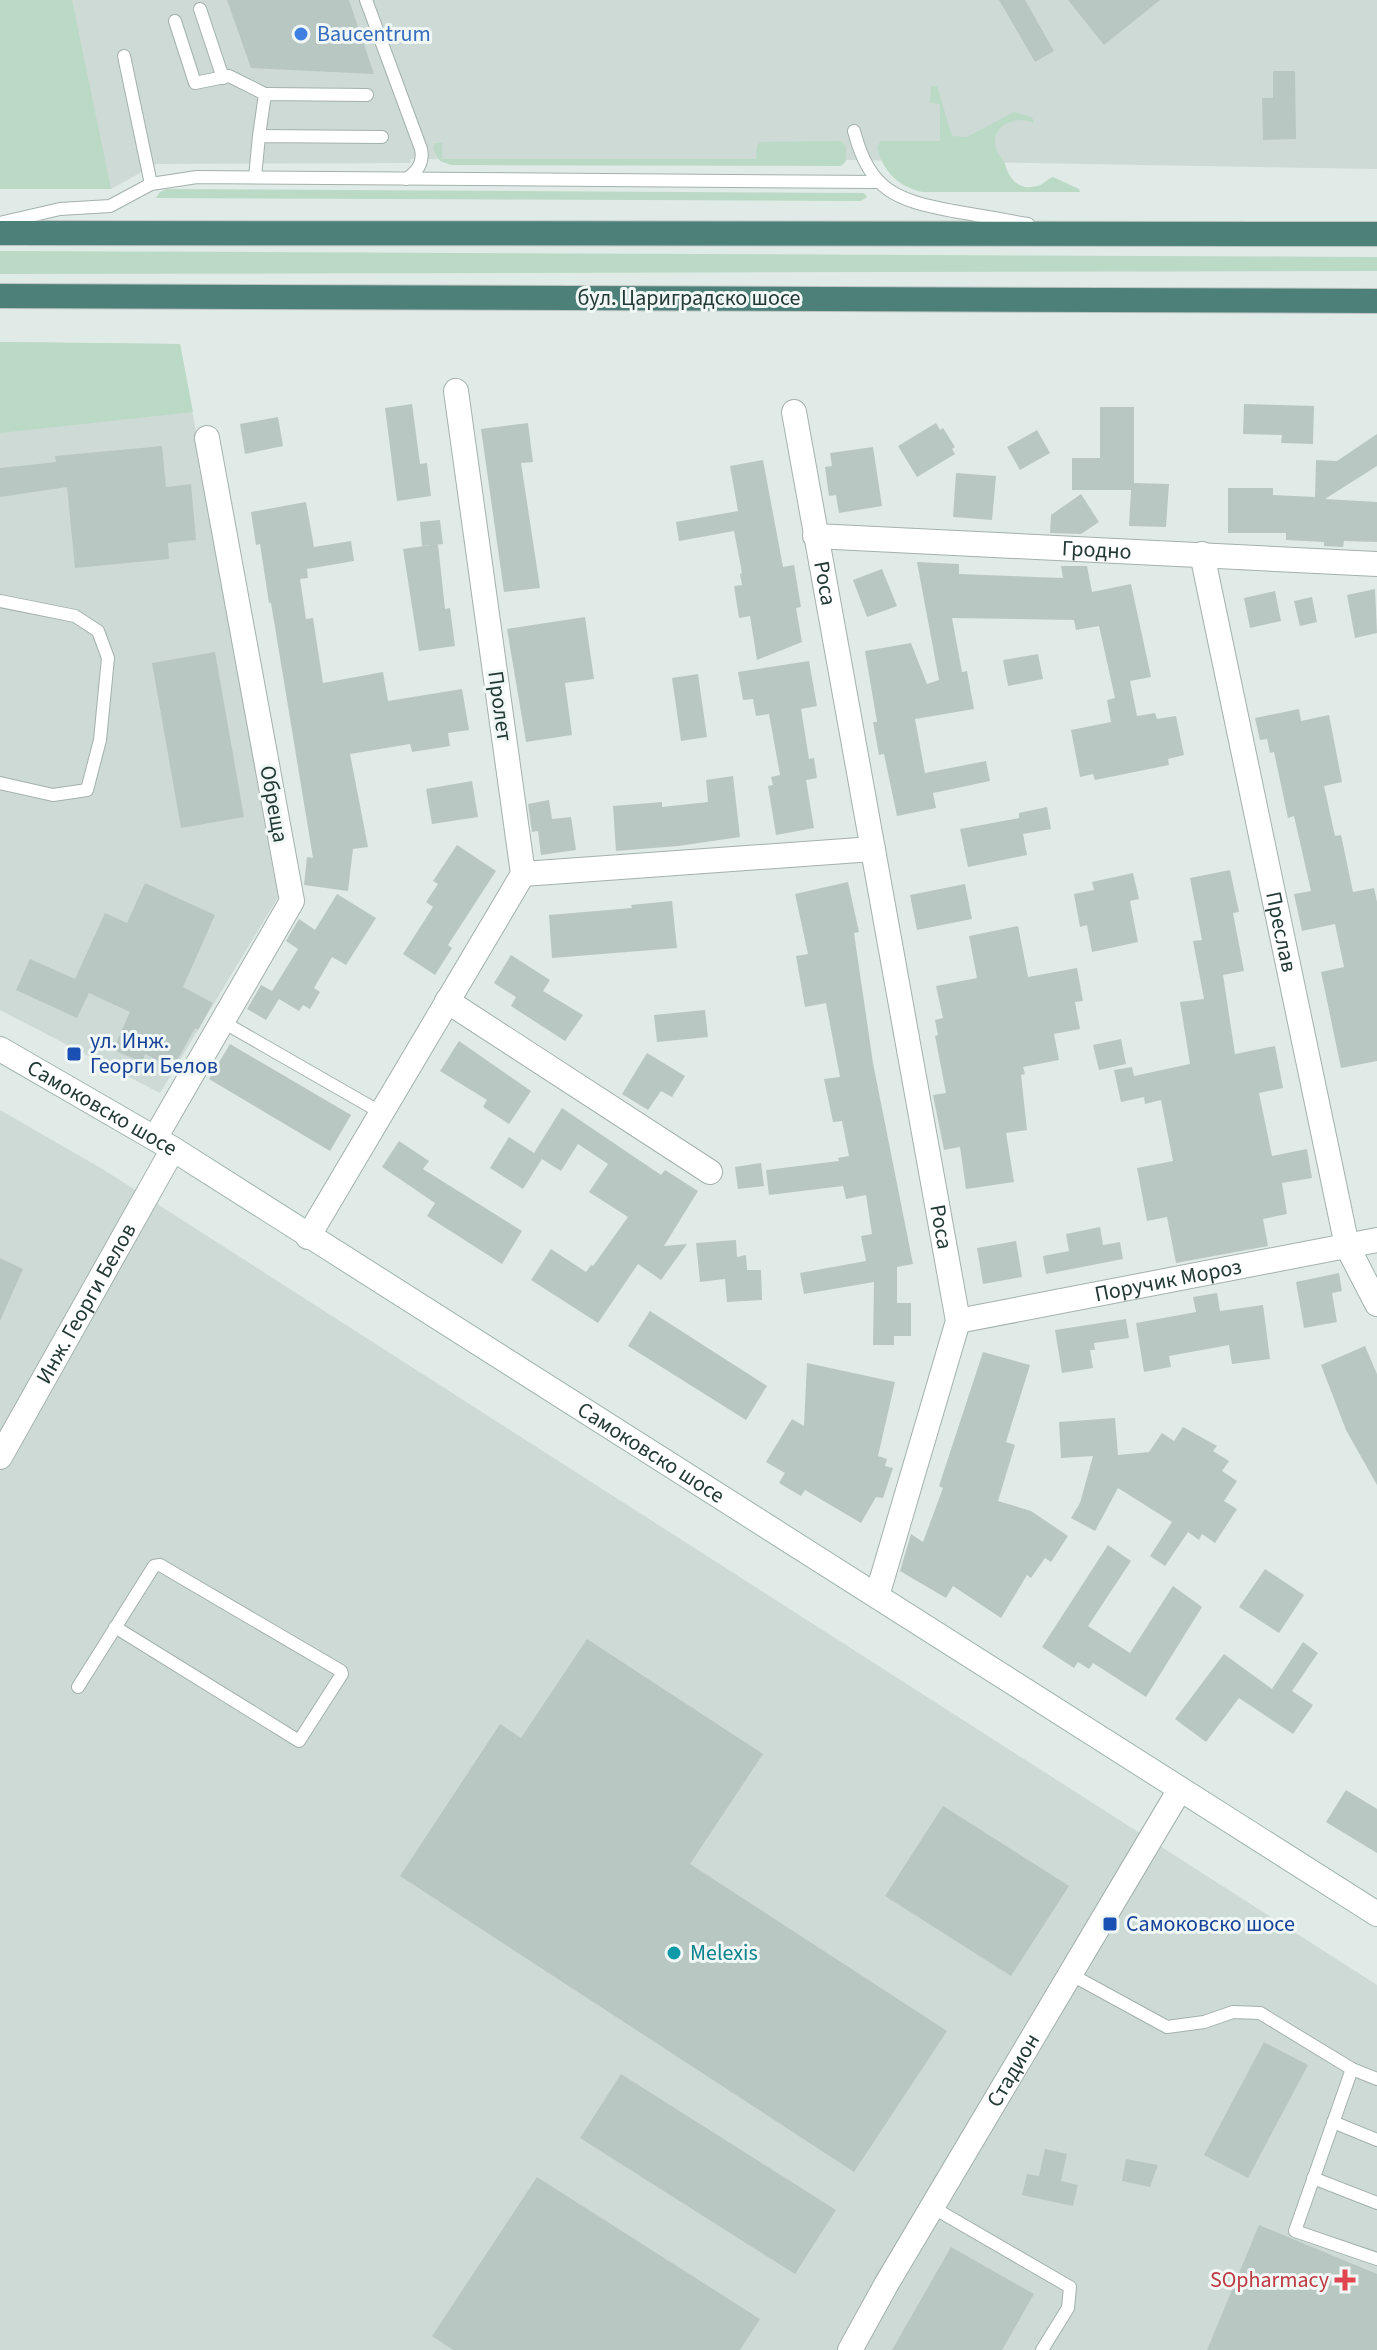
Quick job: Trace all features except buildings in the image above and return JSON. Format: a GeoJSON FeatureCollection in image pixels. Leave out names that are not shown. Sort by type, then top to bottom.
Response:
{"type":"FeatureCollection","features":[{"type":"Feature","properties":{"kind":"highway"},"geometry":{"type":"LineString","coordinates":[[0,233],[1377,234]]}},
{"type":"Feature","properties":{"kind":"highway","name":"бул. Цариградско шосе"},"geometry":{"type":"LineString","coordinates":[[0,296],[1377,301]]}},
{"type":"Feature","properties":{"kind":"street","name":"Пролет"},"geometry":{"type":"LineString","coordinates":[[456,391],[523,874]]}},
{"type":"Feature","properties":{"kind":"street","name":"Роса"},"geometry":{"type":"LineString","coordinates":[[794,412],[958,1321],[877,1596]]}},
{"type":"Feature","properties":{"kind":"street","name":"Обреща"},"geometry":{"type":"LineString","coordinates":[[164,1143],[223,1022],[292,901],[207,438]]}},
{"type":"Feature","properties":{"kind":"street","name":"Гродно"},"geometry":{"type":"LineString","coordinates":[[815,536],[1377,564]]}},
{"type":"Feature","properties":{"kind":"street","name":"Преслав"},"geometry":{"type":"LineString","coordinates":[[1202,554],[1347,1246],[1377,1304]]}},
{"type":"Feature","properties":{"kind":"street"},"geometry":{"type":"LineString","coordinates":[[308,1237],[523,874],[873,849]]}},
{"type":"Feature","properties":{"kind":"street"},"geometry":{"type":"LineString","coordinates":[[447,1001],[710,1172]]}},
{"type":"Feature","properties":{"kind":"street","name":"Самоковско шосе"},"geometry":{"type":"LineString","coordinates":[[0,1049],[164,1143],[1179,1791],[1377,1914]]}},
{"type":"Feature","properties":{"kind":"street","name":"Инж. Георги Белов"},"geometry":{"type":"LineString","coordinates":[[0,1457],[164,1143]]}},
{"type":"Feature","properties":{"kind":"street","name":"Поручик Мороз"},"geometry":{"type":"LineString","coordinates":[[958,1321],[1377,1240]]}},
{"type":"Feature","properties":{"kind":"street","name":"Стадион"},"geometry":{"type":"LineString","coordinates":[[850,2350],[1179,1791]]}},
{"type":"Feature","properties":{"kind":"lane"},"geometry":{"type":"LineString","coordinates":[[366,0],[415,130],[422,159],[418,170],[406,179]]}},
{"type":"Feature","properties":{"kind":"lane"},"geometry":{"type":"LineString","coordinates":[[200,9],[223,78]]}},
{"type":"Feature","properties":{"kind":"lane"},"geometry":{"type":"LineString","coordinates":[[175,21],[195,83],[229,76],[265,94],[367,95]]}},
{"type":"Feature","properties":{"kind":"lane"},"geometry":{"type":"LineString","coordinates":[[124,56],[151,184]]}},
{"type":"Feature","properties":{"kind":"lane"},"geometry":{"type":"LineString","coordinates":[[255,177],[265,94]]}},
{"type":"Feature","properties":{"kind":"lane"},"geometry":{"type":"LineString","coordinates":[[854,131],[863,159],[879,182],[903,199],[1082,234]]}},
{"type":"Feature","properties":{"kind":"lane"},"geometry":{"type":"LineString","coordinates":[[259,136],[382,137]]}},
{"type":"Feature","properties":{"kind":"lane"},"geometry":{"type":"LineString","coordinates":[[0,223],[60,209],[110,206],[151,184],[197,177],[879,182]]}},
{"type":"Feature","properties":{"kind":"lane"},"geometry":{"type":"LineString","coordinates":[[0,601],[75,616],[98,631],[108,658],[100,740],[87,790],[53,795],[0,783]]}},
{"type":"Feature","properties":{"kind":"lane"},"geometry":{"type":"LineString","coordinates":[[223,1022],[380,1112]]}},
{"type":"Feature","properties":{"kind":"lane"},"geometry":{"type":"LineString","coordinates":[[78,1687],[115,1627],[154,1566],[160,1565],[342,1674],[299,1741],[115,1627]]}},
{"type":"Feature","properties":{"kind":"lane"},"geometry":{"type":"LineString","coordinates":[[1070,1974],[1167,2027],[1204,2022],[1233,2012],[1260,2013],[1352,2069],[1377,2079]]}},
{"type":"Feature","properties":{"kind":"lane"},"geometry":{"type":"LineString","coordinates":[[1352,2069],[1295,2231],[1377,2259]]}},
{"type":"Feature","properties":{"kind":"lane"},"geometry":{"type":"LineString","coordinates":[[1333,2122],[1377,2140]]}},
{"type":"Feature","properties":{"kind":"lane"},"geometry":{"type":"LineString","coordinates":[[1313,2178],[1377,2203]]}},
{"type":"Feature","properties":{"kind":"lane"},"geometry":{"type":"LineString","coordinates":[[932,2207],[1070,2287],[1068,2308],[1042,2350]]}},
{"type":"Feature","properties":{"kind":"shaded area"},"geometry":{"type":"Polygon","coordinates":[[[0,0],[1377,0],[1377,169],[850,160],[411,159],[410,163],[156,164],[111,189],[0,189],[0,0]]]}},
{"type":"Feature","properties":{"kind":"shaded area"},"geometry":{"type":"Polygon","coordinates":[[[0,342],[180,344],[280,894],[160,1093],[0,1010],[0,342]]]}},
{"type":"Feature","properties":{"kind":"shaded area"},"geometry":{"type":"Polygon","coordinates":[[[0,1110],[104,1170],[1377,1985],[1377,2350],[0,2350],[0,1110]]]}},
{"type":"Feature","properties":{"kind":"green space"},"geometry":{"type":"Polygon","coordinates":[[[0,0],[72,0],[111,189],[0,189],[0,0]]]}},
{"type":"Feature","properties":{"kind":"green space"},"geometry":{"type":"Polygon","coordinates":[[[931,86],[937,86],[952,136],[967,137],[1014,112],[1032,117],[1034,123],[1013,121],[997,133],[997,150],[1009,174],[1025,187],[1039,185],[1053,177],[1080,192],[922,192],[905,186],[887,170],[877,146],[881,141],[940,141],[940,104],[930,103],[931,86]]]}},
{"type":"Feature","properties":{"kind":"green space"},"geometry":{"type":"Polygon","coordinates":[[[841,141],[846,146],[846,161],[841,166],[451,165],[440,161],[433,149],[435,143],[442,143],[442,159],[756,159],[760,142],[841,141]]]}},
{"type":"Feature","properties":{"kind":"green space"},"geometry":{"type":"Polygon","coordinates":[[[167,189],[864,193],[867,197],[861,201],[156,198],[167,189]]]}},
{"type":"Feature","properties":{"kind":"green space"},"geometry":{"type":"Polygon","coordinates":[[[0,251],[1377,257],[1377,271],[0,274],[0,251]]]}},
{"type":"Feature","properties":{"kind":"green space"},"geometry":{"type":"Polygon","coordinates":[[[0,342],[180,344],[193,412],[0,433],[0,342]]]}},
{"type":"Feature","properties":{"kind":"place","name":"Baucentrum"},"geometry":{"type":"Point","coordinates":[301,34]}},
{"type":"Feature","properties":{"kind":"place","name":"ул. Инж. Георги Белов"},"geometry":{"type":"Point","coordinates":[74,1054]}},
{"type":"Feature","properties":{"kind":"place","name":"Самоковско шосе"},"geometry":{"type":"Point","coordinates":[1110,1924]}},
{"type":"Feature","properties":{"kind":"place","name":"Мelexis"},"geometry":{"type":"Point","coordinates":[674,1953]}},
{"type":"Feature","properties":{"kind":"place","name":"SOpharmacy"},"geometry":{"type":"Point","coordinates":[1345,2280]}}]}
